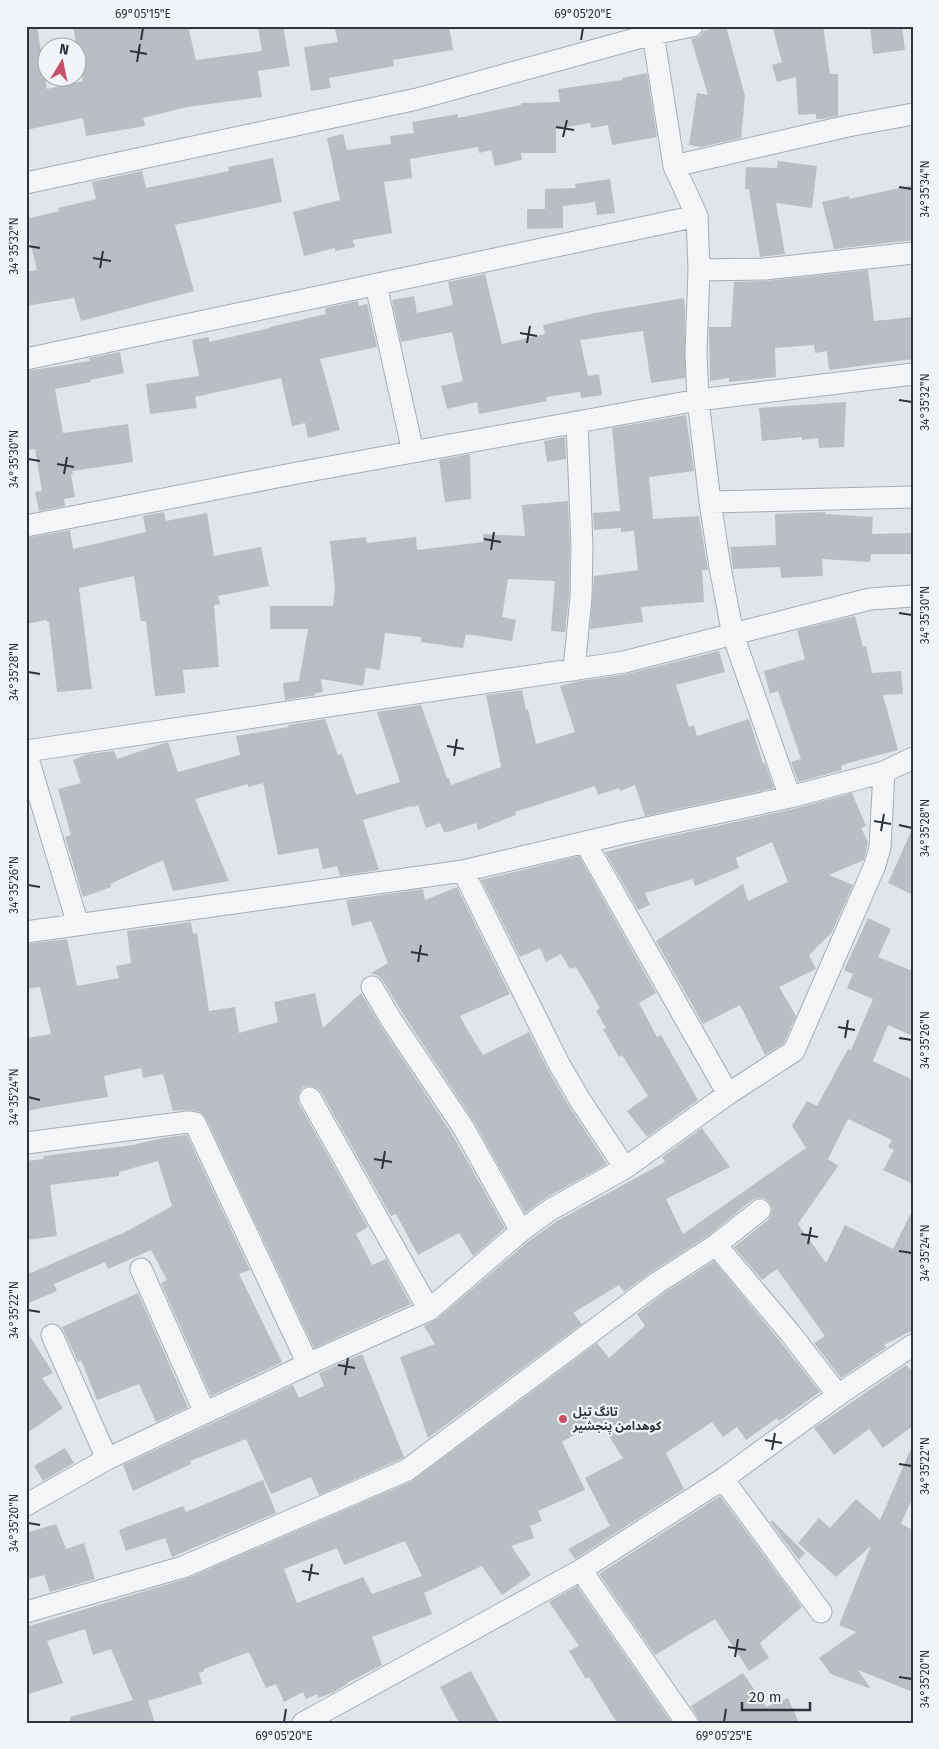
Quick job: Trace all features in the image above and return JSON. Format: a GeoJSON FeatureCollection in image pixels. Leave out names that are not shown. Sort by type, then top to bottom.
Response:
{"type":"FeatureCollection","features":[{"type":"Feature","properties":{"kind":"street"},"geometry":{"type":"LineString","coordinates":[[26,183],[417,99],[653,34],[692,26]]}},
{"type":"Feature","properties":{"kind":"street"},"geometry":{"type":"LineString","coordinates":[[653,34],[674,166],[697,216],[699,270],[696,353],[698,400],[720,567],[733,634],[790,797]]}},
{"type":"Feature","properties":{"kind":"street"},"geometry":{"type":"LineString","coordinates":[[674,166],[848,126],[913,114]]}},
{"type":"Feature","properties":{"kind":"street"},"geometry":{"type":"LineString","coordinates":[[26,359],[697,216]]}},
{"type":"Feature","properties":{"kind":"street"},"geometry":{"type":"LineString","coordinates":[[699,270],[765,270],[913,253]]}},
{"type":"Feature","properties":{"kind":"street"},"geometry":{"type":"LineString","coordinates":[[376,285],[413,452]]}},
{"type":"Feature","properties":{"kind":"street"},"geometry":{"type":"LineString","coordinates":[[26,526],[698,400],[913,374]]}},
{"type":"Feature","properties":{"kind":"street"},"geometry":{"type":"LineString","coordinates":[[574,670],[581,597],[582,546],[577,422]]}},
{"type":"Feature","properties":{"kind":"street"},"geometry":{"type":"LineString","coordinates":[[710,502],[913,497]]}},
{"type":"Feature","properties":{"kind":"street"},"geometry":{"type":"LineString","coordinates":[[78,926],[26,752],[624,662],[870,599],[913,596]]}},
{"type":"Feature","properties":{"kind":"street"},"geometry":{"type":"LineString","coordinates":[[26,932],[462,871],[790,797],[884,772],[913,758]]}},
{"type":"Feature","properties":{"kind":"street"},"geometry":{"type":"LineString","coordinates":[[26,1505],[107,1459],[308,1364],[429,1310],[521,1231],[550,1210],[625,1168],[728,1094],[794,1051],[876,865],[880,847],[884,772]]}},
{"type":"Feature","properties":{"kind":"street"},"geometry":{"type":"LineString","coordinates":[[585,842],[728,1094]]}},
{"type":"Feature","properties":{"kind":"street"},"geometry":{"type":"LineString","coordinates":[[462,871],[559,1064],[580,1100],[625,1168]]}},
{"type":"Feature","properties":{"kind":"street"},"geometry":{"type":"LineString","coordinates":[[372,987],[392,1021],[463,1128],[521,1231]]}},
{"type":"Feature","properties":{"kind":"street"},"geometry":{"type":"LineString","coordinates":[[310,1098],[429,1310]]}},
{"type":"Feature","properties":{"kind":"street"},"geometry":{"type":"LineString","coordinates":[[26,1143],[188,1122],[195,1123],[308,1364]]}},
{"type":"Feature","properties":{"kind":"street"},"geometry":{"type":"LineString","coordinates":[[26,1612],[183,1567],[407,1470],[657,1283],[716,1245],[760,1210]]}},
{"type":"Feature","properties":{"kind":"street"},"geometry":{"type":"LineString","coordinates":[[716,1245],[790,1333],[838,1396]]}},
{"type":"Feature","properties":{"kind":"street"},"geometry":{"type":"LineString","coordinates":[[141,1269],[205,1413]]}},
{"type":"Feature","properties":{"kind":"street"},"geometry":{"type":"LineString","coordinates":[[52,1335],[107,1459]]}},
{"type":"Feature","properties":{"kind":"street"},"geometry":{"type":"LineString","coordinates":[[303,1723],[581,1570],[722,1479],[913,1345]]}},
{"type":"Feature","properties":{"kind":"street"},"geometry":{"type":"LineString","coordinates":[[722,1479],[821,1612]]}},
{"type":"Feature","properties":{"kind":"street"},"geometry":{"type":"LineString","coordinates":[[581,1570],[687,1723]]}},
{"type":"Feature","properties":{"kind":"building"},"geometry":{"type":"Polygon","coordinates":[[[26,26],[37,26],[39,38],[38,88],[47,89],[88,88],[88,38],[75,38],[73,26],[188,26],[196,60],[262,51],[258,26],[283,26],[290,66],[258,71],[262,97],[187,107],[143,118],[145,126],[86,136],[83,118],[26,130],[26,26]]]}},
{"type":"Feature","properties":{"kind":"building"},"geometry":{"type":"Polygon","coordinates":[[[334,26],[449,26],[453,50],[393,60],[394,66],[329,78],[331,88],[311,91],[304,47],[338,42],[334,26]]]}},
{"type":"Feature","properties":{"kind":"building"},"geometry":{"type":"Polygon","coordinates":[[[726,26],[745,96],[741,138],[701,147],[689,145],[697,93],[708,95],[691,39],[700,36],[703,31],[726,26]]]}},
{"type":"Feature","properties":{"kind":"building"},"geometry":{"type":"Polygon","coordinates":[[[772,26],[823,26],[830,74],[838,74],[838,116],[816,119],[816,114],[798,115],[796,77],[777,82],[772,65],[782,62],[772,26]]]}},
{"type":"Feature","properties":{"kind":"building"},"geometry":{"type":"Polygon","coordinates":[[[870,26],[902,26],[905,50],[873,54],[870,26]]]}},
{"type":"Feature","properties":{"kind":"building"},"geometry":{"type":"Polygon","coordinates":[[[647,73],[657,137],[612,145],[608,125],[591,128],[590,123],[556,129],[556,153],[521,153],[522,160],[495,166],[491,150],[479,153],[478,147],[410,159],[412,178],[384,182],[392,233],[353,240],[355,247],[335,251],[335,248],[304,256],[293,212],[340,200],[327,138],[343,134],[347,150],[391,144],[390,136],[414,133],[412,122],[458,114],[458,118],[521,105],[521,103],[560,102],[558,89],[623,80],[622,78],[647,73]]]}},
{"type":"Feature","properties":{"kind":"building"},"geometry":{"type":"Polygon","coordinates":[[[273,158],[282,202],[175,225],[194,291],[81,321],[74,298],[26,306],[26,272],[37,270],[26,219],[59,211],[58,208],[96,199],[92,182],[142,171],[146,188],[229,171],[228,167],[273,158]]]}},
{"type":"Feature","properties":{"kind":"building"},"geometry":{"type":"Polygon","coordinates":[[[778,161],[817,166],[812,208],[776,203],[785,254],[760,257],[749,189],[745,189],[746,167],[777,168],[778,161]]]}},
{"type":"Feature","properties":{"kind":"building"},"geometry":{"type":"Polygon","coordinates":[[[610,179],[615,213],[597,215],[595,202],[563,206],[563,228],[527,229],[527,209],[545,209],[545,189],[576,188],[575,184],[610,179]]]}},
{"type":"Feature","properties":{"kind":"building"},"geometry":{"type":"Polygon","coordinates":[[[913,185],[913,240],[834,249],[822,202],[849,196],[849,199],[913,185]]]}},
{"type":"Feature","properties":{"kind":"building"},"geometry":{"type":"Polygon","coordinates":[[[868,270],[874,321],[913,317],[913,359],[829,370],[827,351],[815,353],[814,345],[775,348],[776,377],[729,382],[729,378],[710,381],[709,327],[731,327],[734,282],[766,281],[868,270]]]}},
{"type":"Feature","properties":{"kind":"building"},"geometry":{"type":"Polygon","coordinates":[[[485,274],[502,344],[545,334],[543,325],[595,313],[684,298],[685,378],[651,383],[643,331],[580,340],[588,376],[599,374],[602,395],[581,398],[580,392],[546,397],[547,401],[479,414],[477,402],[447,409],[441,386],[463,381],[452,332],[401,342],[392,300],[414,296],[417,313],[453,305],[448,282],[485,274]]]}},
{"type":"Feature","properties":{"kind":"building"},"geometry":{"type":"Polygon","coordinates":[[[358,301],[359,306],[367,304],[377,347],[320,359],[340,430],[308,438],[305,423],[292,426],[281,378],[195,397],[197,408],[150,414],[146,384],[199,376],[192,340],[209,337],[209,342],[270,328],[326,314],[325,308],[358,301]]]}},
{"type":"Feature","properties":{"kind":"building"},"geometry":{"type":"Polygon","coordinates":[[[120,352],[124,373],[55,389],[63,433],[128,424],[133,462],[72,471],[75,497],[64,499],[65,506],[39,511],[35,492],[42,491],[35,449],[26,450],[26,371],[90,361],[89,358],[120,352]]]}},
{"type":"Feature","properties":{"kind":"building"},"geometry":{"type":"Polygon","coordinates":[[[846,402],[844,447],[819,448],[818,438],[802,440],[802,437],[762,441],[759,408],[846,402]]]}},
{"type":"Feature","properties":{"kind":"building"},"geometry":{"type":"Polygon","coordinates":[[[686,415],[694,471],[649,477],[653,519],[699,516],[708,570],[702,570],[704,602],[641,607],[643,622],[590,629],[594,576],[638,570],[634,531],[621,532],[621,528],[594,530],[593,513],[620,511],[612,428],[686,415]]]}},
{"type":"Feature","properties":{"kind":"building"},"geometry":{"type":"Polygon","coordinates":[[[565,437],[566,459],[547,462],[544,441],[565,437]]]}},
{"type":"Feature","properties":{"kind":"building"},"geometry":{"type":"Polygon","coordinates":[[[470,454],[471,499],[445,502],[439,460],[470,454]]]}},
{"type":"Feature","properties":{"kind":"building"},"geometry":{"type":"Polygon","coordinates":[[[568,501],[570,546],[569,596],[565,632],[551,631],[555,581],[508,579],[502,617],[516,620],[512,641],[466,634],[463,648],[421,642],[421,637],[385,633],[380,670],[366,668],[363,686],[321,679],[323,692],[285,700],[283,683],[299,681],[308,629],[270,629],[270,606],[333,606],[335,588],[330,541],[366,537],[367,543],[416,537],[417,550],[483,542],[483,534],[525,536],[522,505],[568,501]]]}},
{"type":"Feature","properties":{"kind":"building"},"geometry":{"type":"Polygon","coordinates":[[[164,512],[166,521],[207,513],[214,556],[261,547],[269,586],[218,596],[220,604],[214,605],[219,667],[183,670],[185,693],[155,696],[146,621],[141,621],[134,576],[79,588],[92,689],[57,692],[49,622],[47,620],[26,624],[26,538],[70,530],[73,549],[146,532],[143,516],[164,512]]]}},
{"type":"Feature","properties":{"kind":"building"},"geometry":{"type":"Polygon","coordinates":[[[825,512],[825,514],[873,517],[872,534],[913,533],[913,554],[871,554],[870,562],[822,559],[823,576],[781,578],[780,567],[733,569],[730,547],[776,545],[775,514],[825,512]]]}},
{"type":"Feature","properties":{"kind":"building"},"geometry":{"type":"Polygon","coordinates":[[[855,616],[863,647],[866,646],[872,673],[901,671],[903,694],[883,695],[898,750],[845,764],[841,766],[842,770],[798,782],[791,762],[801,759],[778,691],[770,694],[764,671],[805,659],[797,630],[855,616]]]}},
{"type":"Feature","properties":{"kind":"building"},"geometry":{"type":"Polygon","coordinates":[[[719,651],[725,672],[676,685],[689,727],[694,725],[697,736],[749,719],[763,763],[765,763],[774,788],[645,816],[635,785],[620,791],[619,788],[598,795],[595,786],[515,812],[516,815],[478,830],[476,823],[448,832],[444,832],[440,823],[426,828],[418,805],[411,806],[363,820],[379,870],[340,876],[337,866],[323,869],[318,848],[278,855],[263,783],[248,787],[248,784],[195,799],[229,881],[173,891],[163,860],[110,884],[111,887],[83,897],[65,837],[71,835],[58,789],[81,783],[73,760],[88,754],[114,751],[117,759],[168,742],[178,772],[240,755],[236,736],[325,719],[338,755],[342,754],[356,795],[400,782],[377,712],[421,705],[451,785],[501,767],[486,695],[522,690],[536,744],[575,732],[560,686],[579,681],[627,674],[719,651]]]}},
{"type":"Feature","properties":{"kind":"building"},"geometry":{"type":"Polygon","coordinates":[[[852,793],[866,826],[861,828],[868,842],[864,860],[829,875],[853,885],[832,932],[809,955],[816,969],[779,987],[796,1016],[784,1043],[765,1055],[740,1005],[703,1024],[656,941],[743,884],[748,901],[788,882],[772,842],[736,858],[739,868],[695,886],[693,879],[645,893],[650,905],[638,910],[605,852],[793,809],[852,793]]]}},
{"type":"Feature","properties":{"kind":"building"},"geometry":{"type":"Polygon","coordinates":[[[913,827],[913,895],[888,883],[913,827]]]}},
{"type":"Feature","properties":{"kind":"building"},"geometry":{"type":"Polygon","coordinates":[[[579,856],[656,993],[639,1003],[657,1037],[661,1035],[698,1100],[647,1137],[627,1111],[648,1096],[622,1055],[619,1057],[603,1029],[606,1028],[596,1011],[600,1008],[576,967],[570,969],[561,954],[546,962],[540,948],[520,957],[481,880],[579,856]]]}},
{"type":"Feature","properties":{"kind":"building"},"geometry":{"type":"Polygon","coordinates":[[[457,887],[510,994],[460,1016],[465,1026],[483,1055],[529,1032],[569,1106],[607,1164],[544,1199],[525,1213],[473,1120],[383,981],[379,976],[371,973],[388,963],[371,921],[352,926],[346,900],[423,889],[425,900],[457,887]]]}},
{"type":"Feature","properties":{"kind":"building"},"geometry":{"type":"Polygon","coordinates":[[[868,918],[891,929],[878,957],[913,971],[913,1036],[888,1025],[873,1061],[913,1080],[913,1184],[883,1170],[894,1150],[888,1147],[892,1140],[848,1119],[828,1159],[838,1166],[798,1224],[826,1263],[845,1225],[893,1249],[913,1209],[913,1330],[884,1345],[887,1347],[841,1378],[814,1343],[825,1336],[777,1269],[762,1280],[734,1247],[768,1220],[771,1215],[770,1203],[764,1198],[758,1198],[752,1200],[709,1235],[624,1292],[619,1285],[573,1313],[582,1324],[428,1438],[400,1357],[435,1344],[424,1326],[437,1319],[529,1241],[557,1221],[665,1162],[662,1157],[702,1128],[730,1167],[666,1199],[683,1234],[806,1148],[792,1126],[807,1101],[817,1106],[848,1049],[851,1050],[873,999],[847,988],[853,974],[844,970],[868,918]]]}},
{"type":"Feature","properties":{"kind":"building"},"geometry":{"type":"Polygon","coordinates":[[[191,922],[193,934],[197,933],[209,1011],[235,1007],[239,1033],[278,1022],[274,1002],[315,993],[323,1028],[361,993],[452,1134],[505,1228],[473,1256],[459,1233],[418,1255],[396,1214],[391,1216],[321,1092],[311,1086],[303,1087],[298,1097],[299,1104],[368,1227],[356,1234],[372,1265],[386,1259],[411,1304],[314,1348],[206,1118],[197,1111],[173,1111],[163,1074],[143,1078],[141,1068],[104,1076],[108,1097],[26,1112],[26,1038],[51,1034],[40,987],[26,989],[26,944],[67,939],[77,986],[119,978],[116,966],[131,963],[127,931],[191,922]]]}},
{"type":"Feature","properties":{"kind":"building"},"geometry":{"type":"Polygon","coordinates":[[[187,1135],[250,1270],[239,1274],[282,1362],[211,1396],[161,1283],[167,1280],[151,1250],[108,1269],[105,1262],[54,1284],[57,1291],[26,1304],[26,1275],[120,1235],[172,1206],[158,1161],[119,1172],[119,1176],[50,1185],[57,1236],[26,1240],[26,1161],[44,1159],[43,1156],[133,1145],[162,1138],[187,1135]]]}},
{"type":"Feature","properties":{"kind":"building"},"geometry":{"type":"Polygon","coordinates":[[[714,1261],[820,1392],[779,1421],[777,1418],[746,1440],[737,1427],[723,1437],[712,1422],[666,1453],[684,1489],[575,1559],[568,1549],[610,1526],[585,1478],[623,1458],[599,1421],[562,1442],[585,1490],[538,1511],[542,1521],[530,1526],[534,1538],[511,1546],[531,1575],[502,1595],[482,1566],[424,1593],[432,1614],[372,1637],[382,1665],[332,1693],[318,1698],[317,1694],[306,1699],[303,1692],[284,1702],[276,1684],[266,1688],[249,1652],[204,1669],[204,1671],[199,1673],[202,1684],[148,1701],[155,1723],[71,1723],[70,1717],[133,1700],[111,1649],[93,1655],[85,1629],[47,1641],[63,1683],[26,1695],[26,1627],[188,1578],[412,1481],[597,1343],[609,1358],[645,1326],[637,1314],[664,1293],[714,1261]],[[405,1541],[344,1565],[337,1548],[284,1569],[297,1603],[363,1577],[372,1594],[422,1576],[405,1541]]]}},
{"type":"Feature","properties":{"kind":"building"},"geometry":{"type":"Polygon","coordinates":[[[138,1293],[188,1407],[156,1422],[139,1384],[97,1400],[81,1360],[78,1362],[62,1327],[138,1293]]]}},
{"type":"Feature","properties":{"kind":"building"},"geometry":{"type":"Polygon","coordinates":[[[26,1330],[53,1373],[42,1378],[63,1408],[26,1434],[26,1330]]]}},
{"type":"Feature","properties":{"kind":"building"},"geometry":{"type":"Polygon","coordinates":[[[362,1354],[404,1457],[401,1459],[319,1495],[311,1477],[271,1494],[246,1439],[190,1461],[191,1464],[133,1491],[123,1465],[293,1385],[299,1398],[324,1386],[319,1373],[362,1354]]]}},
{"type":"Feature","properties":{"kind":"building"},"geometry":{"type":"Polygon","coordinates":[[[906,1365],[913,1372],[913,1426],[883,1448],[869,1429],[834,1455],[814,1428],[906,1365]]]}},
{"type":"Feature","properties":{"kind":"building"},"geometry":{"type":"Polygon","coordinates":[[[913,1444],[913,1496],[901,1524],[913,1530],[913,1692],[858,1670],[871,1689],[831,1674],[819,1658],[856,1632],[839,1625],[871,1546],[836,1577],[798,1543],[819,1518],[830,1528],[856,1499],[880,1520],[913,1444]]]}},
{"type":"Feature","properties":{"kind":"building"},"geometry":{"type":"Polygon","coordinates":[[[65,1448],[74,1463],[43,1481],[34,1466],[65,1448]]]}},
{"type":"Feature","properties":{"kind":"building"},"geometry":{"type":"Polygon","coordinates":[[[263,1480],[276,1513],[172,1557],[165,1538],[126,1551],[119,1530],[183,1506],[186,1512],[263,1480]]]}},
{"type":"Feature","properties":{"kind":"building"},"geometry":{"type":"Polygon","coordinates":[[[720,1496],[802,1607],[760,1643],[769,1658],[749,1671],[715,1619],[655,1655],[599,1574],[720,1496]]]}},
{"type":"Feature","properties":{"kind":"building"},"geometry":{"type":"Polygon","coordinates":[[[772,1520],[805,1553],[799,1560],[770,1522],[772,1520]]]}},
{"type":"Feature","properties":{"kind":"building"},"geometry":{"type":"Polygon","coordinates":[[[56,1524],[66,1549],[84,1543],[95,1579],[50,1592],[44,1575],[26,1580],[26,1533],[56,1524]]]}},
{"type":"Feature","properties":{"kind":"building"},"geometry":{"type":"Polygon","coordinates":[[[577,1586],[672,1723],[617,1723],[589,1677],[586,1679],[569,1651],[579,1646],[549,1602],[577,1586]]]}},
{"type":"Feature","properties":{"kind":"building"},"geometry":{"type":"Polygon","coordinates":[[[471,1671],[499,1723],[459,1723],[440,1687],[471,1671]]]}},
{"type":"Feature","properties":{"kind":"building"},"geometry":{"type":"Polygon","coordinates":[[[743,1673],[766,1707],[788,1698],[799,1723],[699,1723],[691,1706],[743,1673]]]}},
{"type":"Feature","properties":{"kind":"place","name":"تانگ تیل کوهدامن پنجشیر"},"geometry":{"type":"Point","coordinates":[563,1419]}}]}
